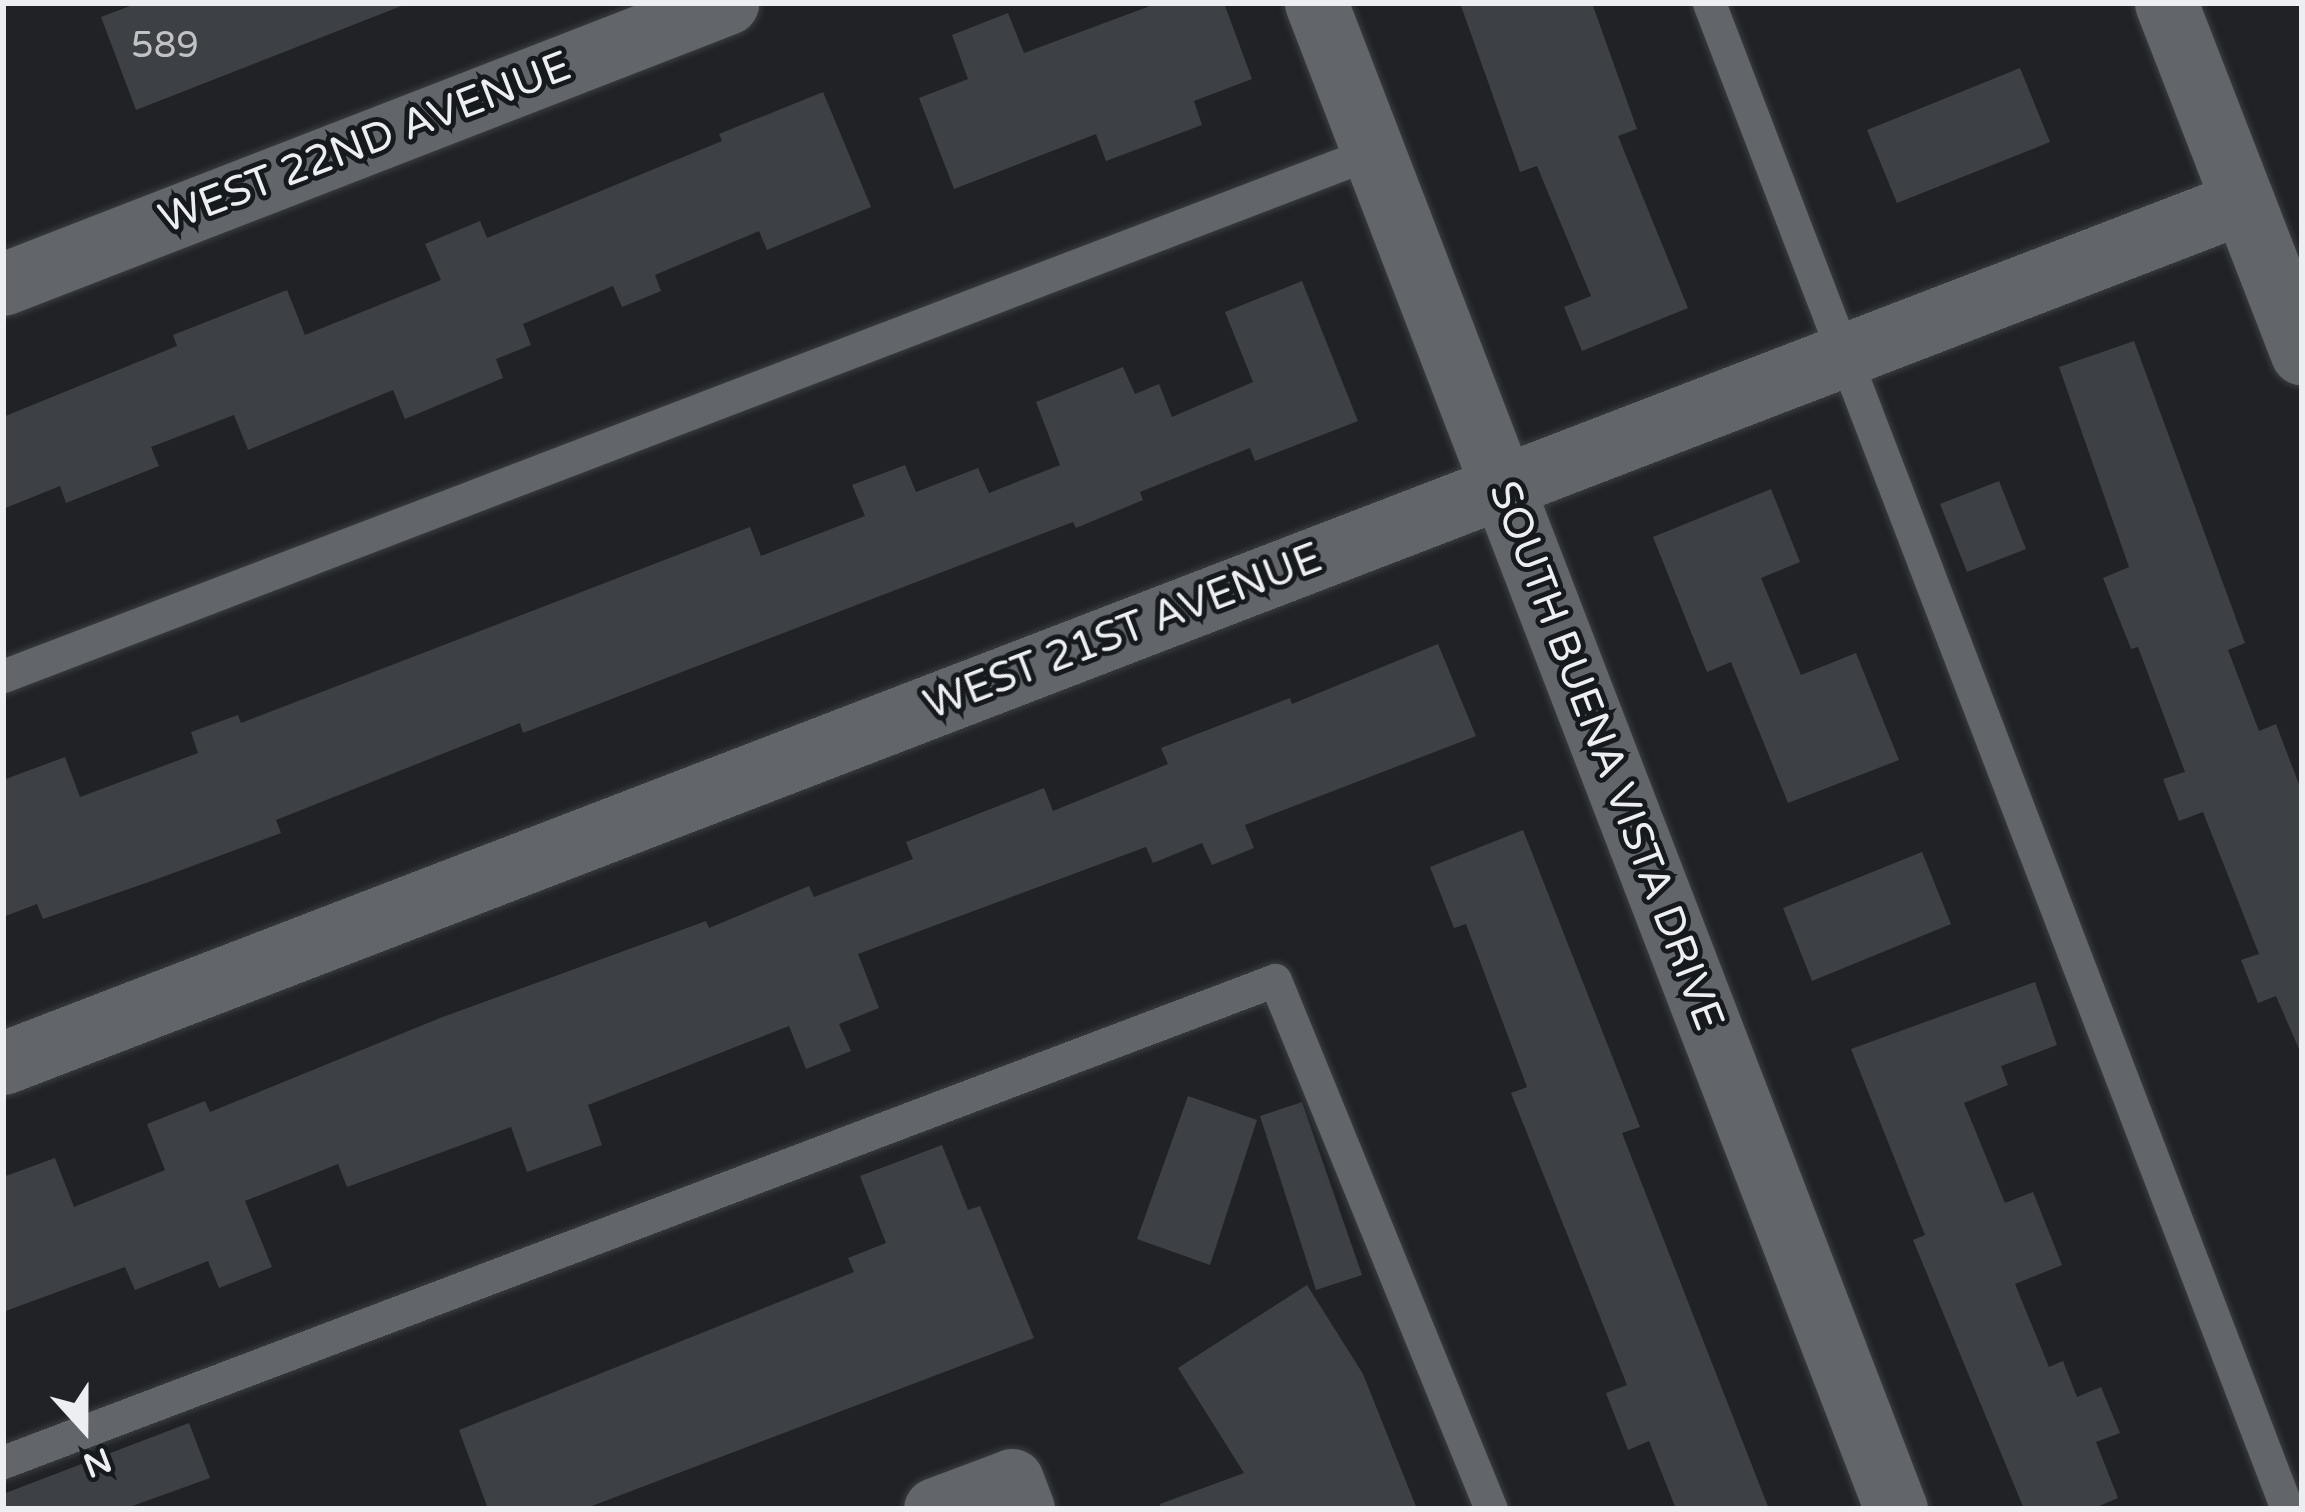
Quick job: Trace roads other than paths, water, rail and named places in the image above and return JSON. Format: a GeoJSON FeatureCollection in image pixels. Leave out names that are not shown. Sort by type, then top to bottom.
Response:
{"type":"FeatureCollection","features":[{"type":"Feature","properties":{"kind":"street","name":"WEST 22ND AVENUE"},"geometry":{"type":"LineString","coordinates":[[3,284],[727,3]]}},
{"type":"Feature","properties":{"kind":"street","name":"SOUTH BUENA VISTA DRIVE"},"geometry":{"type":"LineString","coordinates":[[1316,3],[1896,1509]]}},
{"type":"Feature","properties":{"kind":"street"},"geometry":{"type":"LineString","coordinates":[[2166,3],[2302,354]]}},
{"type":"Feature","properties":{"kind":"street","name":"WEST 21ST AVENUE"},"geometry":{"type":"LineString","coordinates":[[3,1063],[2243,202]]}},
{"type":"Feature","properties":{"kind":"street"},"geometry":{"type":"LineString","coordinates":[[935,1509],[1018,1494]]}},
{"type":"Feature","properties":{"kind":"lane"},"geometry":{"type":"LineString","coordinates":[[1708,3],[2287,1509]]}},
{"type":"Feature","properties":{"kind":"lane"},"geometry":{"type":"LineString","coordinates":[[3,676],[1373,152]]}},
{"type":"Feature","properties":{"kind":"lane"},"geometry":{"type":"LineString","coordinates":[[3,1462],[1275,980],[1491,1509]]}}]}
